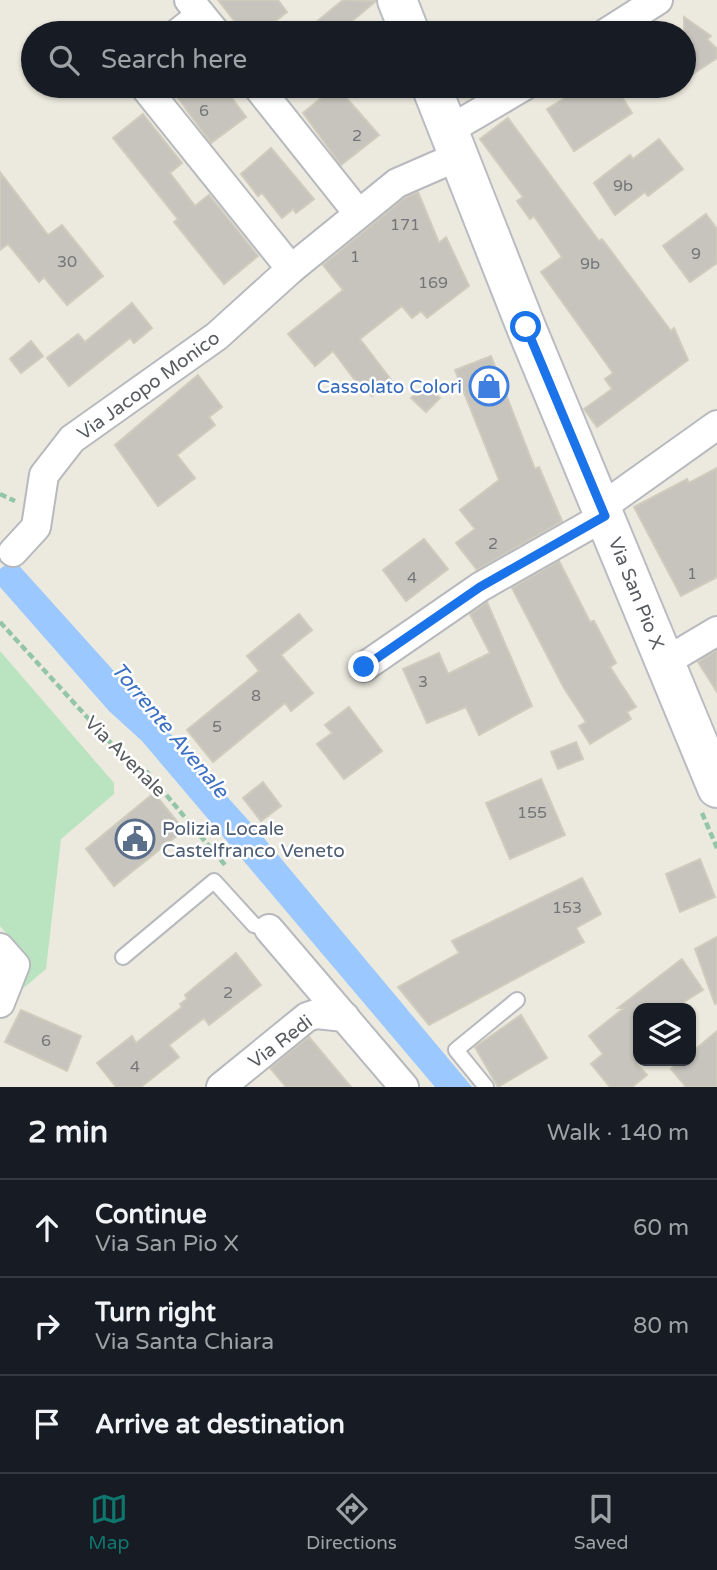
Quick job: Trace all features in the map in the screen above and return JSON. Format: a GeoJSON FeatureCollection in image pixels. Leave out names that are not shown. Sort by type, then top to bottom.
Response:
{"type":"FeatureCollection","features":[{"type":"Feature","properties":{"kind":"street"},"geometry":{"type":"LineString","coordinates":[[397,0],[405,21]]}},
{"type":"Feature","properties":{"kind":"street"},"geometry":{"type":"LineString","coordinates":[[625,21],[658,0]]}},
{"type":"Feature","properties":{"kind":"street"},"geometry":{"type":"LineString","coordinates":[[154,98],[291,269]]}},
{"type":"Feature","properties":{"kind":"street"},"geometry":{"type":"LineString","coordinates":[[267,98],[358,213]]}},
{"type":"Feature","properties":{"kind":"street","name":"Via San Pio X"},"geometry":{"type":"LineString","coordinates":[[436,98],[717,788]]}},
{"type":"Feature","properties":{"kind":"street","name":"Via Jacopo Monico"},"geometry":{"type":"LineString","coordinates":[[13,551],[36,527],[44,475],[72,439],[218,336],[291,269],[358,213],[454,143],[509,98]]}},
{"type":"Feature","properties":{"kind":"street"},"geometry":{"type":"LineString","coordinates":[[364,667],[480,587],[603,510],[616,497],[717,425]]}},
{"type":"Feature","properties":{"kind":"street"},"geometry":{"type":"LineString","coordinates":[[665,662],[717,631]]}},
{"type":"Feature","properties":{"kind":"street"},"geometry":{"type":"LineString","coordinates":[[269,929],[404,1087]]}},
{"type":"Feature","properties":{"kind":"street"},"geometry":{"type":"LineString","coordinates":[[0,948],[15,965],[0,1003]]}},
{"type":"Feature","properties":{"kind":"street","name":"Via Redi"},"geometry":{"type":"LineString","coordinates":[[221,1087],[307,1017],[316,1014],[345,1017]]}},
{"type":"Feature","properties":{"kind":"lane"},"geometry":{"type":"LineString","coordinates":[[123,957],[214,881],[254,925],[269,929]]}},
{"type":"Feature","properties":{"kind":"lane"},"geometry":{"type":"LineString","coordinates":[[486,1087],[456,1050],[517,1000]]}},
{"type":"Feature","properties":{"kind":"path","name":"Via Avenale"},"geometry":{"type":"LineString","coordinates":[[0,622],[130,764],[147,772],[234,876]]}},
{"type":"Feature","properties":{"kind":"green space"},"geometry":{"type":"Polygon","coordinates":[[[0,651],[114,783],[114,794],[61,839],[46,969],[7,1002],[20,949],[0,926],[0,651]]]}},
{"type":"Feature","properties":{"kind":"water"},"geometry":{"type":"Polygon","coordinates":[[[13,559],[258,831],[472,1087],[435,1087],[142,741],[109,711],[0,587],[0,569],[13,559]]]}},
{"type":"Feature","properties":{"kind":"building"},"geometry":{"type":"Polygon","coordinates":[[[218,0],[278,0],[287,12],[275,21],[235,21],[218,0]]]}},
{"type":"Feature","properties":{"kind":"building"},"geometry":{"type":"Polygon","coordinates":[[[343,0],[376,1],[352,21],[318,21],[343,0]]]}},
{"type":"Feature","properties":{"kind":"building"},"geometry":{"type":"Polygon","coordinates":[[[696,25],[711,36],[707,39],[717,49],[717,58],[696,72],[696,25]]]}},
{"type":"Feature","properties":{"kind":"building"},"geometry":{"type":"Polygon","coordinates":[[[178,98],[232,98],[246,117],[211,143],[178,98]]]}},
{"type":"Feature","properties":{"kind":"building"},"geometry":{"type":"Polygon","coordinates":[[[321,98],[347,98],[379,135],[341,165],[303,113],[321,98]]]}},
{"type":"Feature","properties":{"kind":"building"},"geometry":{"type":"Polygon","coordinates":[[[565,98],[623,98],[632,113],[574,151],[547,109],[565,98]]]}},
{"type":"Feature","properties":{"kind":"building"},"geometry":{"type":"Polygon","coordinates":[[[143,114],[182,163],[170,173],[195,206],[209,195],[258,256],[224,284],[174,222],[178,219],[113,138],[143,114]]]}},
{"type":"Feature","properties":{"kind":"building"},"geometry":{"type":"Polygon","coordinates":[[[508,118],[599,241],[602,239],[671,331],[674,328],[688,360],[597,427],[584,409],[612,389],[605,379],[613,373],[541,272],[562,257],[534,216],[530,219],[517,201],[523,197],[480,139],[508,118]]]}},
{"type":"Feature","properties":{"kind":"building"},"geometry":{"type":"Polygon","coordinates":[[[659,139],[683,169],[648,196],[645,192],[615,215],[594,183],[630,155],[633,159],[659,139]]]}},
{"type":"Feature","properties":{"kind":"building"},"geometry":{"type":"Polygon","coordinates":[[[271,148],[314,199],[296,213],[293,209],[282,218],[262,193],[258,196],[241,174],[271,148]]]}},
{"type":"Feature","properties":{"kind":"building"},"geometry":{"type":"Polygon","coordinates":[[[0,172],[48,235],[62,225],[103,276],[67,305],[44,277],[39,282],[8,244],[0,250],[0,172]]]}},
{"type":"Feature","properties":{"kind":"building"},"geometry":{"type":"Polygon","coordinates":[[[418,192],[439,243],[446,237],[469,286],[427,318],[421,311],[412,318],[402,306],[360,339],[392,381],[372,396],[366,388],[363,391],[333,351],[315,366],[288,334],[343,290],[323,265],[406,197],[418,192]]]}},
{"type":"Feature","properties":{"kind":"building"},"geometry":{"type":"Polygon","coordinates":[[[706,214],[717,229],[717,263],[690,282],[663,246],[706,214]]]}},
{"type":"Feature","properties":{"kind":"building"},"geometry":{"type":"Polygon","coordinates":[[[132,303],[152,328],[134,343],[130,338],[69,386],[47,358],[78,334],[85,342],[132,303]]]}},
{"type":"Feature","properties":{"kind":"building"},"geometry":{"type":"Polygon","coordinates":[[[31,341],[43,356],[21,373],[10,359],[31,341]]]}},
{"type":"Feature","properties":{"kind":"building"},"geometry":{"type":"Polygon","coordinates":[[[491,356],[535,469],[539,467],[562,521],[477,570],[456,543],[475,529],[460,510],[499,480],[455,370],[491,356]]]}},
{"type":"Feature","properties":{"kind":"building"},"geometry":{"type":"Polygon","coordinates":[[[198,375],[222,407],[209,417],[215,425],[177,455],[195,478],[158,506],[115,445],[198,375]]]}},
{"type":"Feature","properties":{"kind":"building"},"geometry":{"type":"Polygon","coordinates":[[[425,384],[440,398],[426,412],[411,398],[425,384]]]}},
{"type":"Feature","properties":{"kind":"building"},"geometry":{"type":"Polygon","coordinates":[[[717,468],[717,577],[681,596],[634,507],[687,479],[689,483],[717,468]]]}},
{"type":"Feature","properties":{"kind":"building"},"geometry":{"type":"Polygon","coordinates":[[[424,539],[448,569],[406,601],[383,570],[424,539]]]}},
{"type":"Feature","properties":{"kind":"building"},"geometry":{"type":"Polygon","coordinates":[[[559,561],[590,622],[594,621],[616,663],[610,667],[636,707],[627,712],[631,719],[590,744],[579,726],[586,722],[564,688],[512,588],[559,561]]]}},
{"type":"Feature","properties":{"kind":"building"},"geometry":{"type":"Polygon","coordinates":[[[487,602],[532,706],[479,735],[466,707],[427,723],[403,669],[439,653],[448,674],[490,653],[470,614],[487,602]]]}},
{"type":"Feature","properties":{"kind":"building"},"geometry":{"type":"Polygon","coordinates":[[[299,614],[312,630],[281,655],[313,693],[291,711],[285,703],[213,762],[187,730],[259,671],[247,656],[299,614]]]}},
{"type":"Feature","properties":{"kind":"building"},"geometry":{"type":"Polygon","coordinates":[[[717,650],[717,692],[698,662],[717,650]]]}},
{"type":"Feature","properties":{"kind":"building"},"geometry":{"type":"Polygon","coordinates":[[[349,707],[382,751],[344,779],[317,744],[332,733],[325,725],[349,707]]]}},
{"type":"Feature","properties":{"kind":"building"},"geometry":{"type":"Polygon","coordinates":[[[576,742],[583,759],[558,769],[551,752],[576,742]]]}},
{"type":"Feature","properties":{"kind":"building"},"geometry":{"type":"Polygon","coordinates":[[[541,779],[565,835],[510,859],[486,803],[541,779]]]}},
{"type":"Feature","properties":{"kind":"building"},"geometry":{"type":"Polygon","coordinates":[[[263,782],[281,806],[261,821],[243,798],[263,782]]]}},
{"type":"Feature","properties":{"kind":"building"},"geometry":{"type":"Polygon","coordinates":[[[154,793],[184,830],[114,886],[86,849],[154,793]]]}},
{"type":"Feature","properties":{"kind":"building"},"geometry":{"type":"Polygon","coordinates":[[[700,859],[715,897],[680,912],[666,874],[700,859]]]}},
{"type":"Feature","properties":{"kind":"building"},"geometry":{"type":"Polygon","coordinates":[[[582,878],[601,914],[576,928],[584,942],[429,1025],[398,987],[459,953],[452,941],[582,878]]]}},
{"type":"Feature","properties":{"kind":"building"},"geometry":{"type":"Polygon","coordinates":[[[717,937],[717,1003],[715,1004],[695,949],[717,937]]]}},
{"type":"Feature","properties":{"kind":"building"},"geometry":{"type":"Polygon","coordinates":[[[236,953],[261,985],[209,1025],[204,1018],[169,1045],[179,1057],[141,1087],[116,1087],[97,1063],[132,1036],[136,1043],[182,1007],[180,1004],[187,999],[185,995],[236,953]]]}},
{"type":"Feature","properties":{"kind":"building"},"geometry":{"type":"Polygon","coordinates":[[[682,959],[703,990],[682,1003],[633,1003],[633,1066],[639,1066],[647,1075],[632,1087],[610,1087],[591,1064],[603,1054],[589,1036],[624,1008],[618,1008],[682,959]]]}},
{"type":"Feature","properties":{"kind":"building"},"geometry":{"type":"Polygon","coordinates":[[[21,1010],[81,1036],[67,1071],[5,1042],[21,1010]]]}},
{"type":"Feature","properties":{"kind":"building"},"geometry":{"type":"Polygon","coordinates":[[[521,1015],[547,1058],[498,1087],[475,1047],[521,1015]]]}},
{"type":"Feature","properties":{"kind":"building"},"geometry":{"type":"Polygon","coordinates":[[[717,1031],[717,1087],[686,1087],[671,1069],[675,1066],[696,1066],[696,1049],[717,1031]]]}},
{"type":"Feature","properties":{"kind":"building"},"geometry":{"type":"Polygon","coordinates":[[[309,1037],[351,1087],[286,1087],[270,1068],[309,1037]]]}},
{"type":"Feature","properties":{"kind":"place","name":"Cassolato Colori"},"geometry":{"type":"Point","coordinates":[489,386]}},
{"type":"Feature","properties":{"kind":"place","name":"Polizia Locale Castelfranco Veneto"},"geometry":{"type":"Point","coordinates":[135,839]}},
{"type":"Feature","properties":{"kind":"route"},"geometry":{"type":"LineString","coordinates":[[364,667],[480,587],[605,516],[526,327]]}},
{"type":"Feature","properties":{"kind":"water label","name":"Torrente Avenale"},"geometry":{"type":"Point","coordinates":[170,730]}}]}
